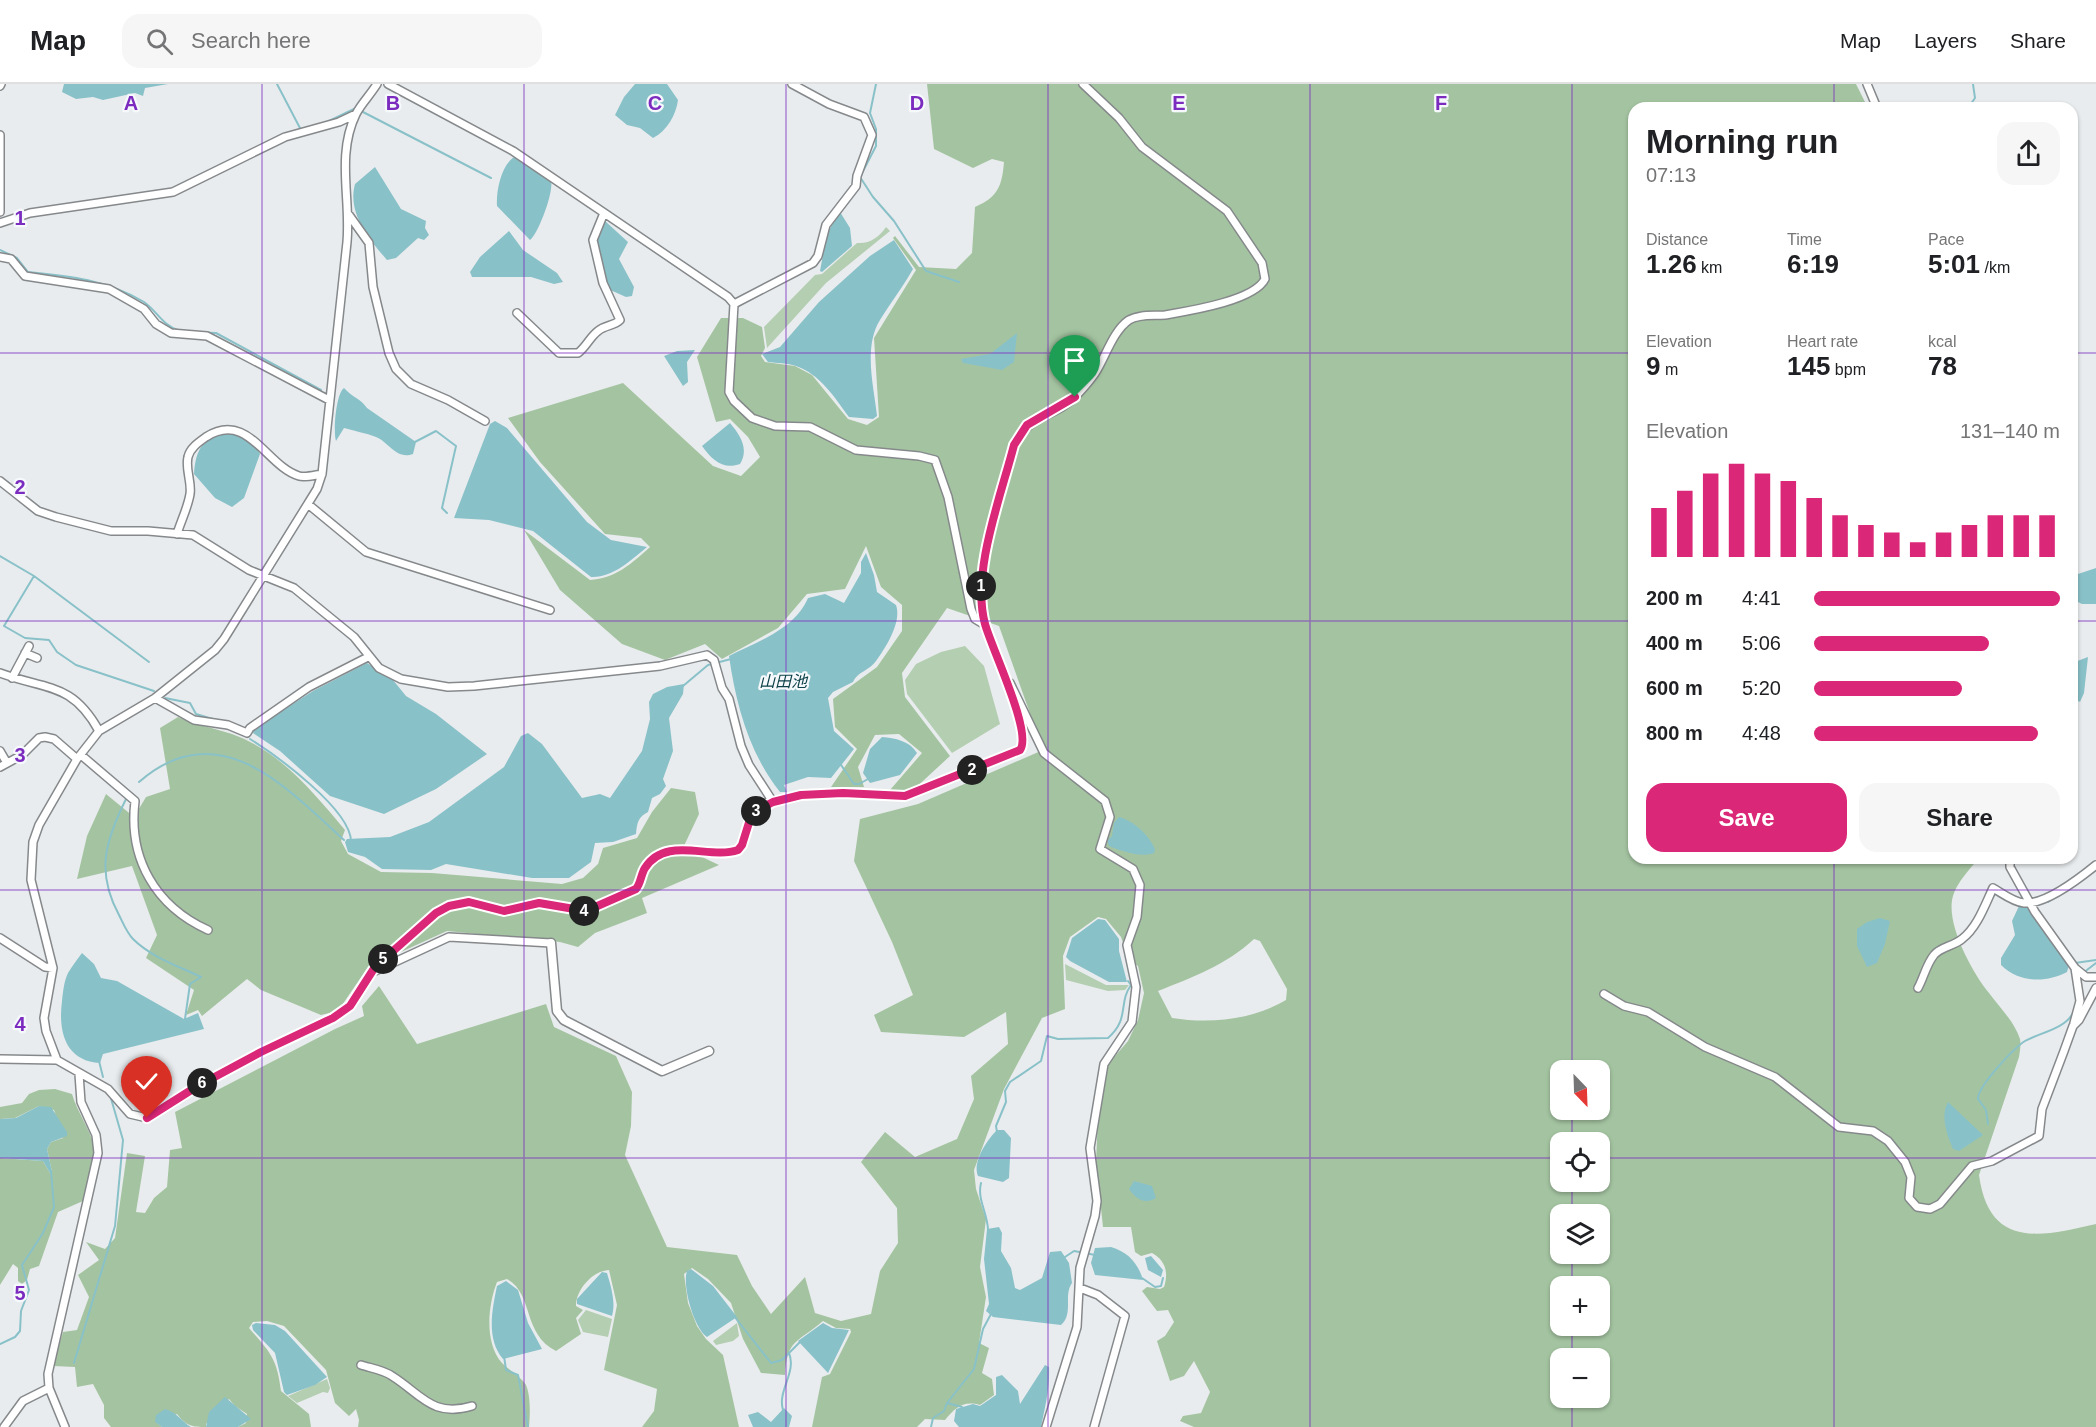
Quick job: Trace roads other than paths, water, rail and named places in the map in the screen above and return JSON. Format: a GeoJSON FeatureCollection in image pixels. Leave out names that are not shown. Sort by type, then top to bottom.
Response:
{"type":"FeatureCollection","features":[{"type":"Feature","properties":{"kind":"street"},"geometry":{"type":"LineString","coordinates":[[57,1060],[46,1031],[44,1018],[53,968],[31,880],[30,859],[39,825],[79,757],[99,731],[155,698],[215,650],[309,505],[322,474],[349,215],[345,153],[356,114],[377,84]]}},
{"type":"Feature","properties":{"kind":"street"},"geometry":{"type":"LineString","coordinates":[[388,84],[513,151],[705,279],[734,304]]}},
{"type":"Feature","properties":{"kind":"street"},"geometry":{"type":"LineString","coordinates":[[734,304],[813,263],[818,256],[826,225],[856,186],[857,176],[871,141],[871,128],[864,117],[829,105],[801,92],[792,84]]}},
{"type":"Feature","properties":{"kind":"street"},"geometry":{"type":"LineString","coordinates":[[0,1059],[57,1060],[108,1089],[130,1114],[147,1118],[196,1087],[242,1062],[333,1018],[350,1006],[368,974],[418,928],[436,913],[449,906],[469,902],[504,911],[539,903],[586,911],[636,889],[646,867],[669,852],[679,849],[716,854],[738,850],[742,845],[752,813],[773,802],[801,795],[822,793],[905,796],[1020,750],[1024,738],[1004,674],[985,625],[982,573],[1014,445],[1021,431],[1075,397],[1096,372],[1120,329],[1129,320],[1140,316],[1180,312],[1240,297],[1254,290],[1265,279],[1262,263],[1227,211],[1142,147],[1119,118],[1083,84]]}},
{"type":"Feature","properties":{"kind":"street"},"geometry":{"type":"LineString","coordinates":[[1867,84],[1874,102]]}},
{"type":"Feature","properties":{"kind":"street"},"geometry":{"type":"LineString","coordinates":[[0,223],[30,213],[173,192],[285,138],[339,122],[356,114]]}},
{"type":"Feature","properties":{"kind":"street"},"geometry":{"type":"LineString","coordinates":[[0,135],[0,212]]}},
{"type":"Feature","properties":{"kind":"street"},"geometry":{"type":"LineString","coordinates":[[517,313],[559,353],[567,354],[578,353],[596,332],[620,320],[603,283],[593,240],[604,213]]}},
{"type":"Feature","properties":{"kind":"street"},"geometry":{"type":"LineString","coordinates":[[349,215],[369,243],[373,287],[389,353],[396,369],[411,384],[448,400],[485,421]]}},
{"type":"Feature","properties":{"kind":"street"},"geometry":{"type":"LineString","coordinates":[[0,257],[10,260],[25,276],[109,289],[144,309],[156,324],[171,333],[207,336],[329,400]]}},
{"type":"Feature","properties":{"kind":"street"},"geometry":{"type":"LineString","coordinates":[[734,304],[729,392],[746,415],[775,426],[810,427],[856,450],[919,456],[935,460],[948,497],[971,609],[975,619],[985,625]]}},
{"type":"Feature","properties":{"kind":"street"},"geometry":{"type":"LineString","coordinates":[[177,534],[190,493],[188,458],[194,447],[209,436],[223,431],[238,432],[254,438],[263,446],[270,459],[301,477],[322,474]]}},
{"type":"Feature","properties":{"kind":"street"},"geometry":{"type":"LineString","coordinates":[[0,481],[39,511],[56,517],[111,531],[193,535],[262,577],[294,588],[350,633],[379,668],[401,679],[448,687],[521,682],[660,666],[707,655],[715,662],[749,765],[773,802]]}},
{"type":"Feature","properties":{"kind":"street"},"geometry":{"type":"LineString","coordinates":[[309,505],[366,552],[550,610]]}},
{"type":"Feature","properties":{"kind":"street"},"geometry":{"type":"LineString","coordinates":[[12,678],[27,649],[37,658]]}},
{"type":"Feature","properties":{"kind":"street"},"geometry":{"type":"LineString","coordinates":[[155,698],[194,720],[228,725],[247,733],[249,729],[309,687],[358,660],[368,657]]}},
{"type":"Feature","properties":{"kind":"street"},"geometry":{"type":"LineString","coordinates":[[0,673],[65,692],[81,705],[99,731]]}},
{"type":"Feature","properties":{"kind":"street"},"geometry":{"type":"LineString","coordinates":[[1004,674],[1044,753],[1105,801],[1110,817],[1100,849],[1132,869],[1140,885],[1137,917],[1127,945],[1136,987],[1132,1022],[1104,1064],[1090,1148],[1096,1209],[1080,1268],[1077,1327],[1046,1427]]}},
{"type":"Feature","properties":{"kind":"street"},"geometry":{"type":"LineString","coordinates":[[0,767],[22,755],[39,738],[45,737],[54,739],[79,757],[135,801],[132,827],[135,846],[145,870],[160,894],[191,922],[208,930]]}},
{"type":"Feature","properties":{"kind":"street"},"geometry":{"type":"LineString","coordinates":[[0,751],[7,763]]}},
{"type":"Feature","properties":{"kind":"street"},"geometry":{"type":"LineString","coordinates":[[2010,864],[2030,902],[2075,968],[2082,974],[2096,977]]}},
{"type":"Feature","properties":{"kind":"street"},"geometry":{"type":"LineString","coordinates":[[1918,988],[1936,952],[1959,942],[1968,934],[1993,888],[2016,901],[2030,902],[2067,886],[2096,865]]}},
{"type":"Feature","properties":{"kind":"street"},"geometry":{"type":"LineString","coordinates":[[368,974],[449,937],[551,944],[557,1011],[564,1020],[662,1071],[709,1051]]}},
{"type":"Feature","properties":{"kind":"street"},"geometry":{"type":"LineString","coordinates":[[0,938],[45,967],[53,968]]}},
{"type":"Feature","properties":{"kind":"street"},"geometry":{"type":"LineString","coordinates":[[1604,994],[1624,1006],[1648,1012],[1705,1047],[1775,1077],[1839,1127],[1873,1131],[1887,1141],[1905,1161],[1911,1177],[1909,1198],[1922,1209],[1941,1204],[1972,1166],[1992,1161],[2039,1136],[2042,1109],[2073,1026],[2080,1000],[2075,968]]}},
{"type":"Feature","properties":{"kind":"street"},"geometry":{"type":"LineString","coordinates":[[2073,1026],[2079,1020],[2096,988]]}},
{"type":"Feature","properties":{"kind":"street"},"geometry":{"type":"LineString","coordinates":[[65,1427],[49,1388],[48,1374],[98,1153],[96,1135],[81,1102],[79,1074]]}},
{"type":"Feature","properties":{"kind":"street"},"geometry":{"type":"LineString","coordinates":[[1080,1288],[1098,1295],[1125,1316],[1094,1427]]}},
{"type":"Feature","properties":{"kind":"street"},"geometry":{"type":"LineString","coordinates":[[361,1365],[392,1375],[425,1402],[443,1409],[454,1410],[472,1406]]}},
{"type":"Feature","properties":{"kind":"street"},"geometry":{"type":"LineString","coordinates":[[4,1427],[23,1401],[49,1388]]}},
{"type":"Feature","properties":{"kind":"water"},"geometry":{"type":"Polygon","coordinates":[[[64,84],[168,84],[145,88],[143,96],[135,93],[103,100],[93,97],[76,99],[62,92],[64,84]]]}},
{"type":"Feature","properties":{"kind":"water"},"geometry":{"type":"Polygon","coordinates":[[[635,84],[667,84],[678,100],[670,122],[653,138],[640,128],[627,125],[615,115],[624,97],[635,84]]]}},
{"type":"Feature","properties":{"kind":"water"},"geometry":{"type":"Polygon","coordinates":[[[514,157],[551,181],[545,212],[530,240],[497,206],[500,179],[509,161],[514,157]]]}},
{"type":"Feature","properties":{"kind":"water"},"geometry":{"type":"Polygon","coordinates":[[[375,167],[401,209],[426,221],[425,228],[429,235],[424,240],[418,238],[396,258],[387,260],[361,225],[354,205],[355,184],[375,167]]]}},
{"type":"Feature","properties":{"kind":"water"},"geometry":{"type":"Polygon","coordinates":[[[840,212],[850,228],[852,246],[822,272],[820,271],[827,233],[840,212]]]}},
{"type":"Feature","properties":{"kind":"water"},"geometry":{"type":"Polygon","coordinates":[[[605,221],[628,242],[619,259],[634,287],[632,296],[626,297],[608,289],[595,239],[605,221]]]}},
{"type":"Feature","properties":{"kind":"water"},"geometry":{"type":"Polygon","coordinates":[[[509,231],[523,250],[557,273],[563,282],[554,284],[531,277],[472,277],[470,272],[480,257],[509,231]]]}},
{"type":"Feature","properties":{"kind":"water"},"geometry":{"type":"Polygon","coordinates":[[[894,240],[913,269],[880,320],[872,342],[871,367],[877,416],[873,419],[849,417],[826,387],[812,375],[793,365],[768,362],[762,354],[780,347],[819,302],[870,256],[894,240]]]}},
{"type":"Feature","properties":{"kind":"water"},"geometry":{"type":"Polygon","coordinates":[[[1017,333],[1014,362],[1002,370],[963,363],[961,359],[990,354],[1017,333]]]}},
{"type":"Feature","properties":{"kind":"water"},"geometry":{"type":"Polygon","coordinates":[[[695,350],[687,362],[688,382],[683,386],[664,356],[677,351],[695,350]]]}},
{"type":"Feature","properties":{"kind":"water"},"geometry":{"type":"Polygon","coordinates":[[[344,388],[367,408],[416,442],[413,454],[402,455],[381,439],[344,428],[336,441],[336,413],[339,397],[344,388]]]}},
{"type":"Feature","properties":{"kind":"water"},"geometry":{"type":"Polygon","coordinates":[[[495,421],[507,428],[587,522],[611,540],[647,547],[607,575],[591,577],[533,531],[489,520],[454,518],[490,424],[495,421]]]}},
{"type":"Feature","properties":{"kind":"water"},"geometry":{"type":"Polygon","coordinates":[[[730,423],[744,448],[740,464],[734,466],[718,462],[702,446],[730,423]]]}},
{"type":"Feature","properties":{"kind":"water"},"geometry":{"type":"Polygon","coordinates":[[[232,433],[254,444],[260,454],[244,498],[232,507],[215,498],[194,474],[197,456],[203,444],[215,437],[232,433]]]}},
{"type":"Feature","properties":{"kind":"water","name":"山田池"},"geometry":{"type":"Polygon","coordinates":[[[866,553],[877,592],[896,605],[897,619],[892,634],[876,661],[853,682],[833,692],[828,698],[834,731],[854,749],[831,778],[808,777],[784,785],[787,792],[780,792],[752,745],[740,710],[729,656],[763,640],[785,626],[802,609],[808,598],[825,594],[844,603],[861,573],[861,562],[866,553]]]}},
{"type":"Feature","properties":{"kind":"water"},"geometry":{"type":"Polygon","coordinates":[[[2096,568],[2096,604],[2078,602],[2078,574],[2096,568]]]}},
{"type":"Feature","properties":{"kind":"water"},"geometry":{"type":"Polygon","coordinates":[[[2088,657],[2084,693],[2080,702],[2078,701],[2078,661],[2088,657]]]}},
{"type":"Feature","properties":{"kind":"water"},"geometry":{"type":"Polygon","coordinates":[[[367,663],[393,680],[406,696],[436,714],[487,754],[436,789],[384,814],[330,796],[280,751],[253,733],[254,729],[313,691],[367,663]]]}},
{"type":"Feature","properties":{"kind":"water"},"geometry":{"type":"Polygon","coordinates":[[[684,684],[683,694],[669,718],[673,751],[663,779],[666,786],[660,794],[652,798],[648,812],[639,821],[636,834],[613,842],[595,843],[591,862],[569,878],[532,878],[446,864],[431,870],[382,869],[365,857],[348,852],[345,842],[347,839],[390,837],[429,822],[504,767],[521,736],[528,733],[542,744],[582,798],[600,794],[610,798],[642,751],[650,719],[649,702],[653,694],[667,687],[684,684]]]}},
{"type":"Feature","properties":{"kind":"water"},"geometry":{"type":"Polygon","coordinates":[[[882,737],[906,743],[917,753],[900,775],[870,783],[863,773],[870,749],[882,737]]]}},
{"type":"Feature","properties":{"kind":"water"},"geometry":{"type":"Polygon","coordinates":[[[1119,817],[1135,825],[1145,834],[1155,849],[1154,853],[1125,852],[1109,846],[1107,841],[1112,836],[1114,823],[1119,817]]]}},
{"type":"Feature","properties":{"kind":"water"},"geometry":{"type":"Polygon","coordinates":[[[2019,906],[2025,906],[2031,911],[2069,965],[2067,972],[2050,978],[2033,979],[2016,975],[2001,965],[2001,958],[2015,935],[2012,921],[2019,906]]]}},
{"type":"Feature","properties":{"kind":"water"},"geometry":{"type":"Polygon","coordinates":[[[1880,918],[1890,921],[1885,944],[1877,963],[1867,967],[1857,946],[1857,929],[1867,922],[1880,918]]]}},
{"type":"Feature","properties":{"kind":"water"},"geometry":{"type":"Polygon","coordinates":[[[1098,919],[1105,920],[1119,939],[1119,951],[1127,982],[1109,982],[1066,957],[1072,938],[1098,919]]]}},
{"type":"Feature","properties":{"kind":"water"},"geometry":{"type":"Polygon","coordinates":[[[82,953],[94,964],[101,978],[117,981],[184,1019],[198,1013],[204,1029],[103,1054],[100,1063],[79,1057],[66,1042],[61,1023],[61,1012],[67,976],[82,953]]]}},
{"type":"Feature","properties":{"kind":"water"},"geometry":{"type":"Polygon","coordinates":[[[1948,1102],[1983,1135],[1959,1151],[1953,1149],[1945,1126],[1948,1102]]]}},
{"type":"Feature","properties":{"kind":"water"},"geometry":{"type":"Polygon","coordinates":[[[39,1106],[51,1107],[67,1132],[67,1136],[51,1142],[47,1149],[52,1172],[50,1173],[43,1161],[0,1158],[0,1119],[16,1118],[39,1106]]]}},
{"type":"Feature","properties":{"kind":"water"},"geometry":{"type":"Polygon","coordinates":[[[997,1130],[1004,1130],[1011,1138],[1009,1178],[1003,1182],[978,1176],[977,1170],[982,1152],[997,1130]]]}},
{"type":"Feature","properties":{"kind":"water"},"geometry":{"type":"Polygon","coordinates":[[[1134,1181],[1152,1186],[1156,1198],[1144,1201],[1135,1196],[1129,1189],[1134,1181]]]}},
{"type":"Feature","properties":{"kind":"water"},"geometry":{"type":"Polygon","coordinates":[[[999,1227],[1002,1233],[1001,1251],[1011,1268],[1015,1288],[1020,1290],[1042,1278],[1050,1252],[1061,1251],[1069,1263],[1072,1283],[1068,1293],[1067,1315],[1061,1325],[993,1317],[986,1311],[989,1304],[984,1259],[987,1229],[999,1227]]]}},
{"type":"Feature","properties":{"kind":"water"},"geometry":{"type":"Polygon","coordinates":[[[1111,1247],[1132,1259],[1143,1280],[1095,1275],[1091,1263],[1095,1248],[1111,1247]]]}},
{"type":"Feature","properties":{"kind":"water"},"geometry":{"type":"Polygon","coordinates":[[[1151,1256],[1163,1270],[1161,1277],[1148,1270],[1145,1258],[1151,1256]]]}},
{"type":"Feature","properties":{"kind":"water"},"geometry":{"type":"Polygon","coordinates":[[[691,1269],[713,1286],[737,1317],[707,1337],[698,1325],[688,1296],[686,1278],[687,1271],[691,1269]]]}},
{"type":"Feature","properties":{"kind":"water"},"geometry":{"type":"Polygon","coordinates":[[[602,1272],[607,1273],[611,1289],[612,1316],[577,1304],[577,1299],[602,1272]]]}},
{"type":"Feature","properties":{"kind":"water"},"geometry":{"type":"Polygon","coordinates":[[[506,1281],[518,1290],[528,1323],[542,1349],[503,1359],[494,1343],[492,1324],[497,1286],[506,1281]]]}},
{"type":"Feature","properties":{"kind":"water"},"geometry":{"type":"Polygon","coordinates":[[[256,1323],[275,1325],[285,1331],[327,1377],[315,1385],[287,1395],[284,1392],[275,1353],[253,1330],[252,1325],[256,1323]]]}},
{"type":"Feature","properties":{"kind":"water"},"geometry":{"type":"Polygon","coordinates":[[[823,1323],[832,1328],[849,1330],[828,1373],[798,1341],[823,1323]]]}},
{"type":"Feature","properties":{"kind":"water"},"geometry":{"type":"Polygon","coordinates":[[[1045,1365],[1049,1367],[1049,1382],[1041,1427],[959,1427],[954,1421],[956,1409],[973,1404],[980,1406],[996,1395],[996,1377],[1002,1375],[1018,1391],[1020,1404],[1045,1365]]]}},
{"type":"Feature","properties":{"kind":"water"},"geometry":{"type":"Polygon","coordinates":[[[225,1397],[251,1419],[238,1427],[206,1427],[209,1412],[225,1397]]]}},
{"type":"Feature","properties":{"kind":"water"},"geometry":{"type":"Polygon","coordinates":[[[784,1408],[792,1416],[789,1427],[753,1427],[748,1415],[758,1412],[771,1422],[784,1408]]]}},
{"type":"Feature","properties":{"kind":"water"},"geometry":{"type":"Polygon","coordinates":[[[165,1409],[173,1412],[191,1427],[162,1427],[155,1422],[156,1415],[165,1409]]]}},
{"type":"Feature","properties":{"kind":"waterway"},"geometry":{"type":"LineString","coordinates":[[277,84],[301,130]]}},
{"type":"Feature","properties":{"kind":"waterway"},"geometry":{"type":"LineString","coordinates":[[876,84],[870,113],[876,129],[876,146],[860,177],[873,197],[894,221],[926,271],[959,282]]}},
{"type":"Feature","properties":{"kind":"waterway"},"geometry":{"type":"LineString","coordinates":[[1972,102],[1975,98],[1973,84]]}},
{"type":"Feature","properties":{"kind":"waterway"},"geometry":{"type":"LineString","coordinates":[[327,122],[354,109]]}},
{"type":"Feature","properties":{"kind":"waterway"},"geometry":{"type":"LineString","coordinates":[[363,112],[491,178]]}},
{"type":"Feature","properties":{"kind":"waterway"},"geometry":{"type":"LineString","coordinates":[[0,250],[17,258],[28,272],[88,280],[130,295],[144,302],[169,326],[180,331]]}},
{"type":"Feature","properties":{"kind":"waterway"},"geometry":{"type":"LineString","coordinates":[[191,332],[216,333],[321,390]]}},
{"type":"Feature","properties":{"kind":"waterway"},"geometry":{"type":"LineString","coordinates":[[413,443],[436,431],[456,446],[442,508],[447,513]]}},
{"type":"Feature","properties":{"kind":"waterway"},"geometry":{"type":"LineString","coordinates":[[0,556],[34,576],[4,626],[25,638],[49,640],[57,652],[76,665],[154,691]]}},
{"type":"Feature","properties":{"kind":"waterway"},"geometry":{"type":"LineString","coordinates":[[34,576],[149,662]]}},
{"type":"Feature","properties":{"kind":"waterway"},"geometry":{"type":"LineString","coordinates":[[683,686],[708,665],[731,659]]}},
{"type":"Feature","properties":{"kind":"waterway"},"geometry":{"type":"LineString","coordinates":[[165,698],[190,703],[196,714],[257,732]]}},
{"type":"Feature","properties":{"kind":"waterway"},"geometry":{"type":"LineString","coordinates":[[250,739],[294,770],[326,799],[339,814],[351,841]]}},
{"type":"Feature","properties":{"kind":"waterway"},"geometry":{"type":"LineString","coordinates":[[139,782],[168,762],[196,754],[223,756],[249,765],[274,780],[298,798],[344,840]]}},
{"type":"Feature","properties":{"kind":"waterway"},"geometry":{"type":"LineString","coordinates":[[839,762],[854,784],[868,779]]}},
{"type":"Feature","properties":{"kind":"waterway"},"geometry":{"type":"LineString","coordinates":[[127,797],[109,841],[105,869],[107,884],[119,915],[133,939],[156,956],[201,977],[190,984],[185,1019]]}},
{"type":"Feature","properties":{"kind":"waterway"},"geometry":{"type":"LineString","coordinates":[[2048,902],[2096,870]]}},
{"type":"Feature","properties":{"kind":"waterway"},"geometry":{"type":"LineString","coordinates":[[2075,963],[2096,960]]}},
{"type":"Feature","properties":{"kind":"waterway"},"geometry":{"type":"LineString","coordinates":[[2083,973],[2096,963]]}},
{"type":"Feature","properties":{"kind":"waterway"},"geometry":{"type":"LineString","coordinates":[[997,1132],[996,1126],[1006,1102],[1005,1091],[1010,1082],[1041,1061],[1047,1036],[1058,1039],[1108,1038],[1122,1018],[1125,998],[1131,985],[1128,981]]}},
{"type":"Feature","properties":{"kind":"waterway"},"geometry":{"type":"LineString","coordinates":[[1988,1124],[1986,1110],[1978,1099],[1983,1086],[2020,1045],[2058,1027],[2073,1013]]}},
{"type":"Feature","properties":{"kind":"waterway"},"geometry":{"type":"LineString","coordinates":[[99,1061],[103,1077]]}},
{"type":"Feature","properties":{"kind":"waterway"},"geometry":{"type":"LineString","coordinates":[[74,1363],[115,1226],[123,1140],[110,1095]]}},
{"type":"Feature","properties":{"kind":"waterway"},"geometry":{"type":"LineString","coordinates":[[0,1344],[15,1337],[20,1331],[21,1311],[29,1290],[22,1265],[43,1233],[54,1207],[51,1171]]}},
{"type":"Feature","properties":{"kind":"waterway"},"geometry":{"type":"LineString","coordinates":[[981,1183],[980,1195],[988,1229]]}},
{"type":"Feature","properties":{"kind":"waterway"},"geometry":{"type":"LineString","coordinates":[[1062,1259],[1074,1251],[1095,1255]]}},
{"type":"Feature","properties":{"kind":"waterway"},"geometry":{"type":"LineString","coordinates":[[1142,1278],[1155,1287],[1161,1286],[1163,1278]]}},
{"type":"Feature","properties":{"kind":"waterway"},"geometry":{"type":"LineString","coordinates":[[947,1403],[974,1369],[983,1329],[991,1314]]}},
{"type":"Feature","properties":{"kind":"waterway"},"geometry":{"type":"LineString","coordinates":[[734,1316],[771,1363],[782,1360],[800,1342]]}},
{"type":"Feature","properties":{"kind":"waterway"},"geometry":{"type":"LineString","coordinates":[[783,1410],[783,1396],[791,1367],[789,1353]]}},
{"type":"Feature","properties":{"kind":"waterway"},"geometry":{"type":"LineString","coordinates":[[504,1356],[506,1370],[518,1375],[528,1427]]}},
{"type":"Feature","properties":{"kind":"waterway"},"geometry":{"type":"LineString","coordinates":[[931,1427],[933,1418],[944,1411],[947,1403],[962,1407]]}}]}
